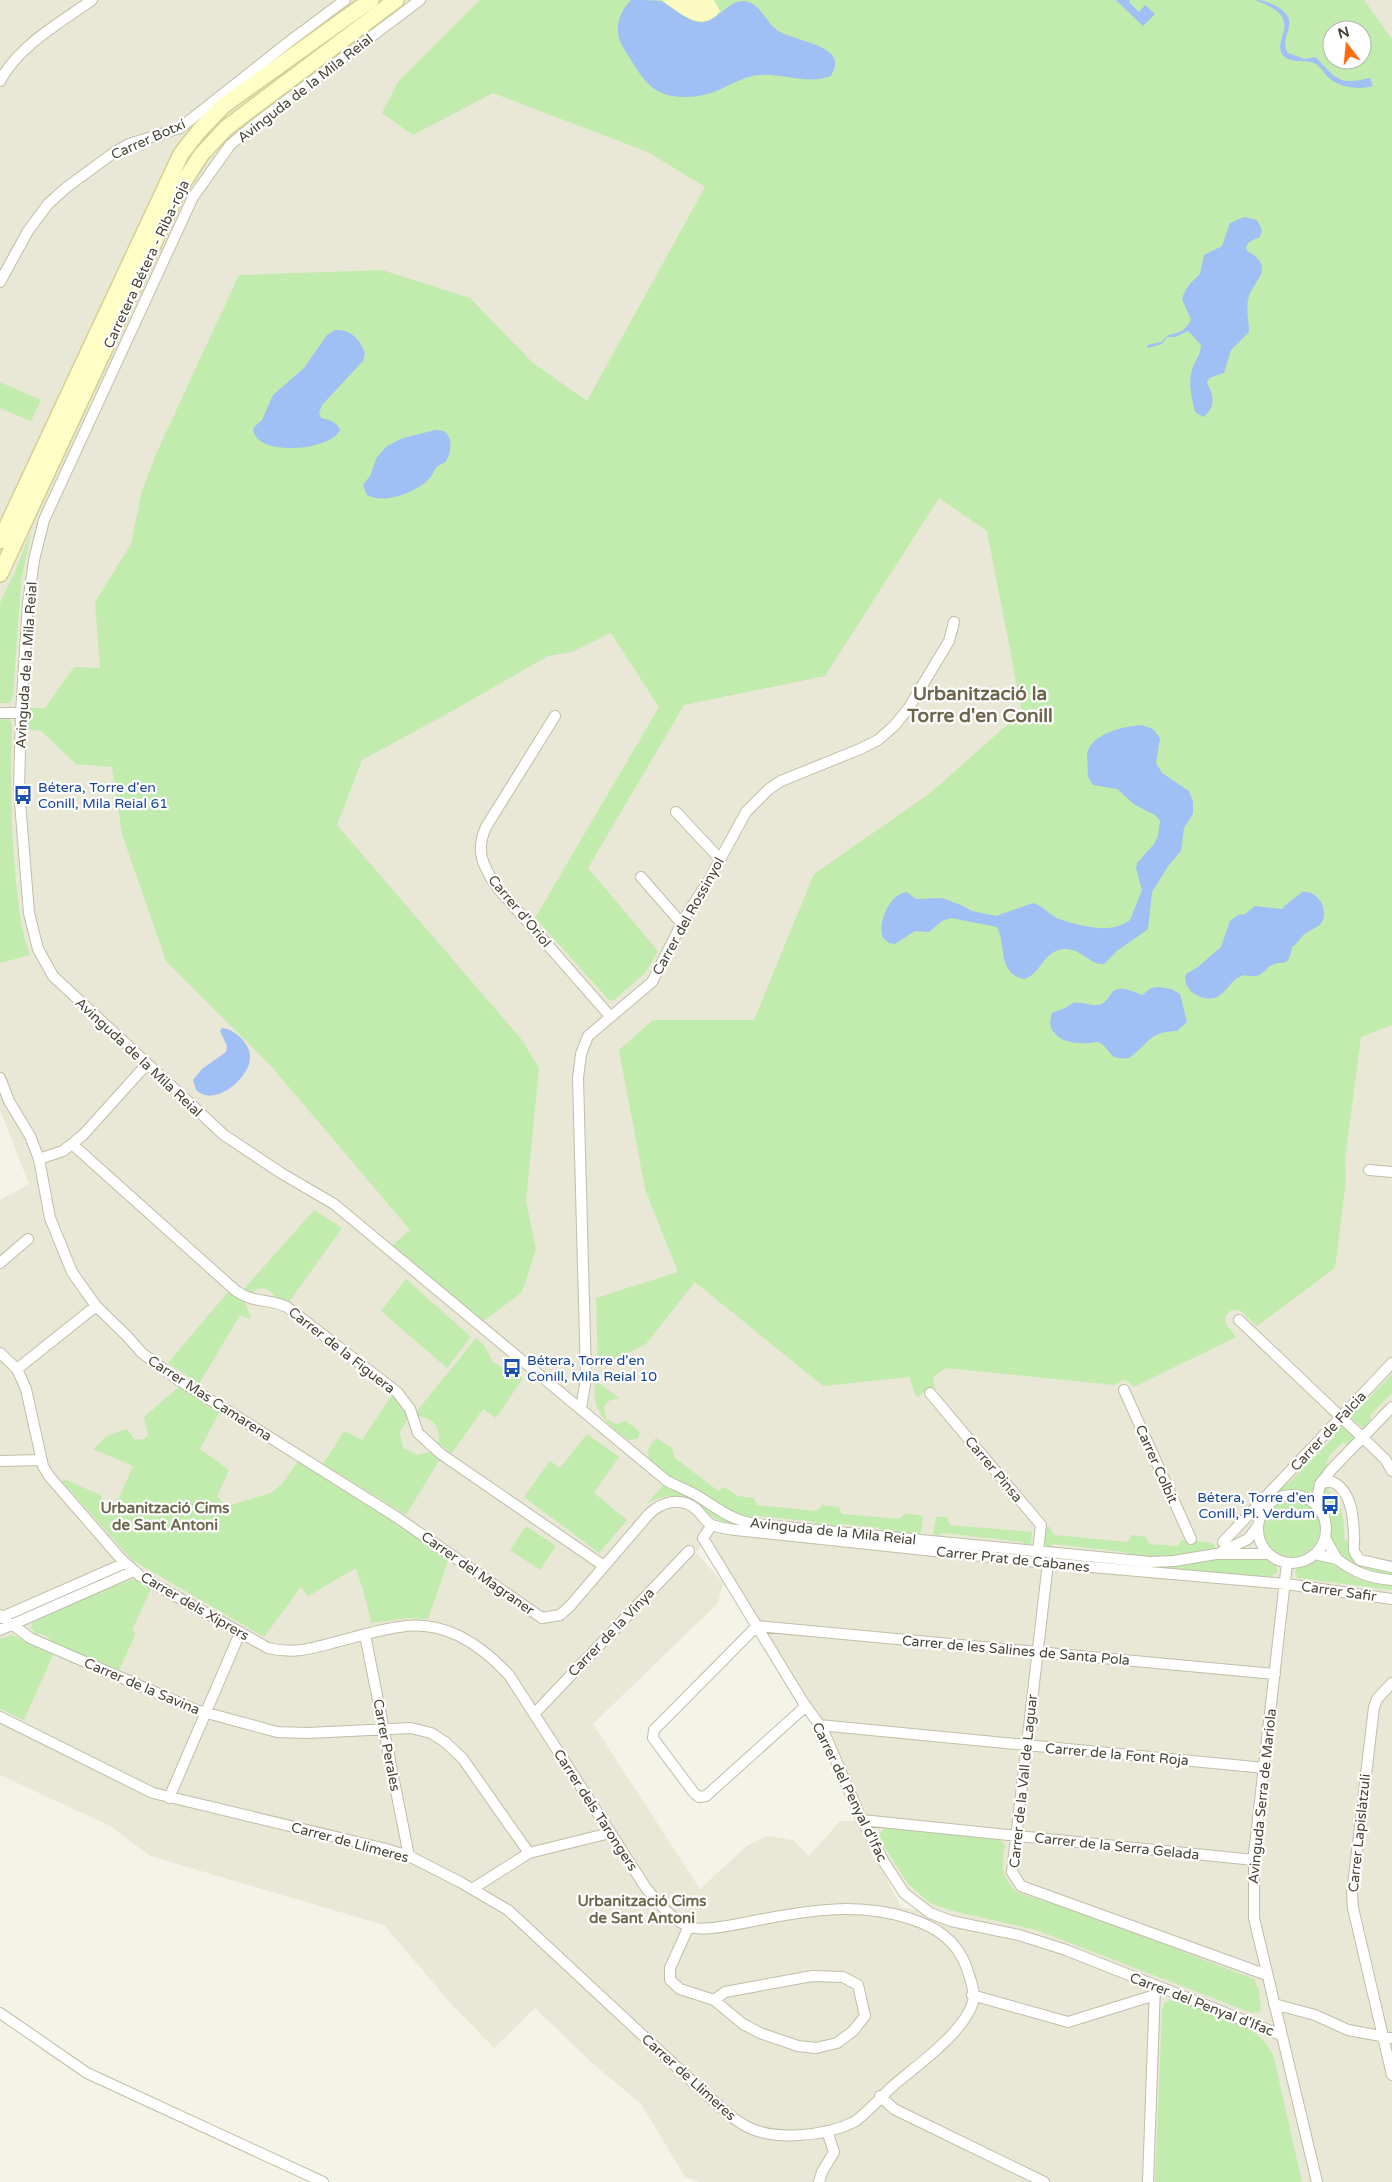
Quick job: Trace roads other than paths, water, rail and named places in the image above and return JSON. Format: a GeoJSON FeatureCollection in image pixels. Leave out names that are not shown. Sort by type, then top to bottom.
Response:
{"type":"FeatureCollection","features":[{"type":"Feature","properties":{"kind":"main road","name":"Carretera Bétera - Riba-roja"},"geometry":{"type":"LineString","coordinates":[[0,541],[180,154],[223,106],[371,0]]}},
{"type":"Feature","properties":{"kind":"main road","name":"Carretera Bétera - Riba-roja"},"geometry":{"type":"LineString","coordinates":[[0,574],[179,189],[201,155],[226,128],[396,0]]}},
{"type":"Feature","properties":{"kind":"street"},"geometry":{"type":"LineString","coordinates":[[0,81],[5,71],[25,49],[92,0]]}},
{"type":"Feature","properties":{"kind":"street","name":"Carrer Botxí"},"geometry":{"type":"LineString","coordinates":[[0,282],[28,231],[48,204],[67,187],[123,148],[180,128],[345,0]]}},
{"type":"Feature","properties":{"kind":"street","name":"Avinguda de la Mila Reial"},"geometry":{"type":"LineString","coordinates":[[420,0],[254,124],[230,145],[193,198],[44,520],[34,560],[28,603],[21,713],[19,790],[29,914],[38,949],[53,976],[224,1134],[281,1173],[334,1204],[667,1481],[696,1495],[736,1520],[763,1525],[1150,1562],[1174,1561],[1216,1554],[1268,1554]]}},
{"type":"Feature","properties":{"kind":"street","name":"Carrer del Rossinyol"},"geometry":{"type":"LineString","coordinates":[[581,1409],[586,1378],[578,1078],[581,1054],[588,1036],[652,982],[682,924],[746,812],[769,789],[781,781],[866,746],[878,740],[894,726],[908,709],[949,641],[954,622]]}},
{"type":"Feature","properties":{"kind":"street"},"geometry":{"type":"LineString","coordinates":[[2,712],[21,713]]}},
{"type":"Feature","properties":{"kind":"street","name":"Carrer d'Oriol"},"geometry":{"type":"LineString","coordinates":[[554,716],[486,827],[481,839],[481,855],[485,869],[496,886],[610,1016]]}},
{"type":"Feature","properties":{"kind":"street"},"geometry":{"type":"LineString","coordinates":[[676,812],[720,859]]}},
{"type":"Feature","properties":{"kind":"street"},"geometry":{"type":"LineString","coordinates":[[641,877],[682,924]]}},
{"type":"Feature","properties":{"kind":"street"},"geometry":{"type":"LineString","coordinates":[[39,1159],[63,1151],[72,1144],[96,1122],[147,1064]]}},
{"type":"Feature","properties":{"kind":"street","name":"Carrer Mas Camarena"},"geometry":{"type":"LineString","coordinates":[[0,1078],[5,1098],[30,1136],[39,1159],[50,1218],[57,1239],[72,1272],[96,1306],[126,1335],[142,1354],[177,1380],[398,1518]]}},
{"type":"Feature","properties":{"kind":"street","name":"Carrer de la Figuera"},"geometry":{"type":"LineString","coordinates":[[72,1144],[236,1291],[254,1300],[277,1303],[287,1307],[391,1387],[408,1405],[418,1433],[441,1454],[604,1566]]}},
{"type":"Feature","properties":{"kind":"street"},"geometry":{"type":"LineString","coordinates":[[1369,1170],[1392,1172]]}},
{"type":"Feature","properties":{"kind":"street"},"geometry":{"type":"LineString","coordinates":[[0,1263],[28,1239]]}},
{"type":"Feature","properties":{"kind":"street"},"geometry":{"type":"LineString","coordinates":[[17,1369],[96,1306]]}},
{"type":"Feature","properties":{"kind":"street"},"geometry":{"type":"LineString","coordinates":[[1239,1320],[1384,1459],[1392,1471]]}},
{"type":"Feature","properties":{"kind":"street","name":"Carrer dels Xiprers"},"geometry":{"type":"LineString","coordinates":[[0,1353],[17,1369],[32,1411],[42,1460],[49,1476],[134,1571],[268,1648],[285,1652],[302,1651],[365,1635]]}},
{"type":"Feature","properties":{"kind":"street","name":"Carrer de Falcia"},"geometry":{"type":"LineString","coordinates":[[1223,1542],[1392,1363]]}},
{"type":"Feature","properties":{"kind":"street","name":"Carrer Colbit"},"geometry":{"type":"LineString","coordinates":[[1124,1390],[1191,1539]]}},
{"type":"Feature","properties":{"kind":"street","name":"Carrer Pinsa"},"geometry":{"type":"LineString","coordinates":[[930,1393],[1041,1525],[1038,1551]]}},
{"type":"Feature","properties":{"kind":"street","name":"Carrer de Falcia"},"geometry":{"type":"LineString","coordinates":[[1320,1484],[1392,1408]]}},
{"type":"Feature","properties":{"kind":"street"},"geometry":{"type":"LineString","coordinates":[[0,1461],[42,1460]]}},
{"type":"Feature","properties":{"kind":"street"},"geometry":{"type":"LineString","coordinates":[[1316,1505],[1320,1484],[1331,1481],[1338,1484],[1351,1506],[1354,1551],[1360,1560],[1392,1567]]}},
{"type":"Feature","properties":{"kind":"street"},"geometry":{"type":"LineString","coordinates":[[1325,1538],[1315,1554],[1306,1560],[1287,1563],[1277,1560],[1268,1554],[1258,1536],[1260,1515],[1275,1499],[1286,1495],[1297,1495],[1307,1498],[1316,1505],[1325,1520],[1325,1538],[1337,1558],[1359,1574],[1375,1579],[1392,1580]]}},
{"type":"Feature","properties":{"kind":"street","name":"Carrer del Magraner"},"geometry":{"type":"LineString","coordinates":[[398,1518],[542,1618],[560,1615],[570,1606],[658,1506],[678,1501],[687,1504],[697,1510],[702,1518],[712,1525]]}},
{"type":"Feature","properties":{"kind":"street","name":"Carrer Prat de Cabanes"},"geometry":{"type":"LineString","coordinates":[[712,1525],[736,1530],[1048,1563],[1286,1584]]}},
{"type":"Feature","properties":{"kind":"street","name":"Carrer del Penyal d'Ifac"},"geometry":{"type":"LineString","coordinates":[[712,1525],[703,1538],[819,1725],[862,1820],[884,1862],[904,1893],[930,1913],[971,1927],[1019,1935],[1066,1950],[1155,1991],[1281,2034]]}},
{"type":"Feature","properties":{"kind":"street","name":"Avinguda de la Mila Reial"},"geometry":{"type":"LineString","coordinates":[[1216,1554],[1248,1539],[1258,1526]]}},
{"type":"Feature","properties":{"kind":"street","name":"Carrer de la Vinya"},"geometry":{"type":"LineString","coordinates":[[534,1714],[689,1551]]}},
{"type":"Feature","properties":{"kind":"street"},"geometry":{"type":"LineString","coordinates":[[1315,1554],[1337,1558]]}},
{"type":"Feature","properties":{"kind":"street"},"geometry":{"type":"LineString","coordinates":[[1,1617],[126,1563]]}},
{"type":"Feature","properties":{"kind":"street","name":"Carrer de la Vall de Laguar"},"geometry":{"type":"LineString","coordinates":[[1048,1563],[1012,1872],[1021,1886],[1267,1975]]}},
{"type":"Feature","properties":{"kind":"street","name":"Avinguda Serra de Mariola"},"geometry":{"type":"LineString","coordinates":[[1287,1563],[1254,1860],[1254,1918],[1316,2182]]}},
{"type":"Feature","properties":{"kind":"street"},"geometry":{"type":"LineString","coordinates":[[0,1630],[134,1571]]}},
{"type":"Feature","properties":{"kind":"street","name":"Carrer Safir"},"geometry":{"type":"LineString","coordinates":[[1286,1584],[1392,1599]]}},
{"type":"Feature","properties":{"kind":"street","name":"Carrer de la Savina"},"geometry":{"type":"LineString","coordinates":[[1,1617],[30,1638],[206,1713],[278,1732],[308,1733],[411,1728],[431,1734],[445,1742],[463,1759],[529,1853]]}},
{"type":"Feature","properties":{"kind":"street","name":"Carrer dels Tarongers"},"geometry":{"type":"LineString","coordinates":[[365,1635],[401,1626],[430,1627],[454,1634],[474,1643],[491,1656],[509,1675],[646,1888],[668,1912],[689,1926]]}},
{"type":"Feature","properties":{"kind":"street"},"geometry":{"type":"LineString","coordinates":[[757,1626],[654,1730],[652,1738],[656,1745],[694,1793],[699,1797],[706,1796],[806,1706]]}},
{"type":"Feature","properties":{"kind":"street","name":"Carrer de les Salines de Santa Pola"},"geometry":{"type":"LineString","coordinates":[[757,1626],[1275,1674]]}},
{"type":"Feature","properties":{"kind":"street"},"geometry":{"type":"LineString","coordinates":[[169,1798],[240,1633]]}},
{"type":"Feature","properties":{"kind":"street","name":"Carrer Perales"},"geometry":{"type":"LineString","coordinates":[[365,1635],[409,1856]]}},
{"type":"Feature","properties":{"kind":"street","name":"Carrer Lapislàtzuli"},"geometry":{"type":"LineString","coordinates":[[1392,1683],[1378,1699],[1374,1707],[1352,1894],[1353,1908],[1388,2038],[1392,2075]]}},
{"type":"Feature","properties":{"kind":"street","name":"Carrer de Llimeres"},"geometry":{"type":"LineString","coordinates":[[0,1717],[152,1793],[409,1856],[508,1910],[709,2097],[744,2126],[760,2132],[782,2135],[801,2135],[827,2131]]}},
{"type":"Feature","properties":{"kind":"street","name":"Carrer de la Font Roja"},"geometry":{"type":"LineString","coordinates":[[819,1725],[1265,1768]]}},
{"type":"Feature","properties":{"kind":"street","name":"Carrer de la Serra Gelada"},"geometry":{"type":"LineString","coordinates":[[862,1820],[1254,1860]]}},
{"type":"Feature","properties":{"kind":"street"},"geometry":{"type":"LineString","coordinates":[[472,1889],[529,1853],[610,1833]]}},
{"type":"Feature","properties":{"kind":"street"},"geometry":{"type":"LineString","coordinates":[[714,2000],[725,1992],[743,1988],[812,1976],[831,1976],[843,1978],[858,1986],[865,2016],[853,2031],[837,2043],[816,2048],[790,2044],[760,2033],[743,2024],[714,2000],[680,1989],[670,1980],[670,1968],[689,1926],[696,1929],[814,1910],[856,1908],[889,1912],[920,1922],[943,1933],[962,1954],[971,1981],[973,2001],[962,2021],[937,2049],[880,2096],[855,2121],[827,2131],[834,2152],[822,2172],[819,2182]]}},
{"type":"Feature","properties":{"kind":"street"},"geometry":{"type":"LineString","coordinates":[[972,1995],[1068,2022],[1155,1991],[1148,2182]]}},
{"type":"Feature","properties":{"kind":"street"},"geometry":{"type":"LineString","coordinates":[[1274,2004],[1315,2015],[1348,2030],[1388,2038]]}},
{"type":"Feature","properties":{"kind":"street"},"geometry":{"type":"LineString","coordinates":[[0,2013],[87,2073],[323,2182]]}},
{"type":"Feature","properties":{"kind":"street"},"geometry":{"type":"LineString","coordinates":[[880,2096],[894,2109],[1044,2182]]}},
{"type":"Feature","properties":{"kind":"water"},"geometry":{"type":"Polygon","coordinates":[[[631,0],[661,1],[698,22],[710,20],[736,2],[748,2],[758,8],[773,26],[783,34],[812,43],[829,52],[834,58],[835,68],[831,76],[813,79],[768,75],[748,77],[712,93],[699,96],[682,97],[661,93],[653,88],[641,75],[621,43],[618,23],[623,11],[631,0]]]}},
{"type":"Feature","properties":{"kind":"water"},"geometry":{"type":"Polygon","coordinates":[[[1116,0],[1130,0],[1129,2],[1139,12],[1145,5],[1155,14],[1143,26],[1116,0]]]}},
{"type":"Feature","properties":{"kind":"water"},"geometry":{"type":"Polygon","coordinates":[[[1255,0],[1278,7],[1289,19],[1285,41],[1288,53],[1305,59],[1315,57],[1322,64],[1322,70],[1328,70],[1333,75],[1344,80],[1351,81],[1370,78],[1373,86],[1356,88],[1344,86],[1329,78],[1312,62],[1288,59],[1284,56],[1280,48],[1284,23],[1279,13],[1255,0]]]}},
{"type":"Feature","properties":{"kind":"water"},"geometry":{"type":"Polygon","coordinates":[[[1244,217],[1257,220],[1262,230],[1260,237],[1249,242],[1246,247],[1247,251],[1261,263],[1261,275],[1248,300],[1249,332],[1231,350],[1224,373],[1209,378],[1207,383],[1211,392],[1212,405],[1203,417],[1195,412],[1190,384],[1191,372],[1201,345],[1188,331],[1175,337],[1167,337],[1162,344],[1148,348],[1147,345],[1161,342],[1168,335],[1181,331],[1189,324],[1191,320],[1182,299],[1188,287],[1200,274],[1204,255],[1222,246],[1230,223],[1244,217]]]}},
{"type":"Feature","properties":{"kind":"water"},"geometry":{"type":"Polygon","coordinates":[[[335,330],[346,331],[354,336],[361,344],[365,354],[363,361],[322,405],[319,413],[321,418],[333,422],[340,430],[334,437],[309,447],[279,447],[266,444],[257,438],[253,428],[262,420],[273,395],[304,368],[327,335],[335,330]]]}},
{"type":"Feature","properties":{"kind":"water"},"geometry":{"type":"Polygon","coordinates":[[[435,430],[446,433],[450,439],[450,448],[447,459],[437,467],[429,479],[400,496],[382,499],[367,495],[363,485],[370,476],[377,457],[387,446],[403,438],[435,430]]]}},
{"type":"Feature","properties":{"kind":"water"},"geometry":{"type":"Polygon","coordinates":[[[1142,725],[1153,729],[1160,738],[1156,763],[1162,773],[1189,791],[1193,802],[1193,814],[1184,828],[1181,851],[1169,865],[1152,892],[1148,929],[1117,951],[1104,964],[1094,962],[1076,951],[1064,949],[1051,954],[1034,973],[1023,979],[1009,970],[1006,964],[997,927],[951,918],[942,921],[929,932],[915,931],[895,944],[889,943],[883,938],[882,925],[886,910],[895,898],[907,892],[916,899],[942,898],[972,911],[996,916],[1033,903],[1059,919],[1095,928],[1114,927],[1130,920],[1142,890],[1136,868],[1137,863],[1154,844],[1158,836],[1160,821],[1155,815],[1135,805],[1117,789],[1093,785],[1088,777],[1087,753],[1090,746],[1102,736],[1118,729],[1142,725]]]}},
{"type":"Feature","properties":{"kind":"water"},"geometry":{"type":"Polygon","coordinates":[[[1302,892],[1307,892],[1317,897],[1323,906],[1324,917],[1319,926],[1304,935],[1292,947],[1289,959],[1286,962],[1274,964],[1262,974],[1241,976],[1234,980],[1217,997],[1200,997],[1190,990],[1185,980],[1186,974],[1198,967],[1221,947],[1230,921],[1238,915],[1245,914],[1255,906],[1282,909],[1302,892]]]}},
{"type":"Feature","properties":{"kind":"water"},"geometry":{"type":"Polygon","coordinates":[[[1151,988],[1171,989],[1180,994],[1187,1022],[1177,1031],[1160,1034],[1150,1039],[1129,1058],[1113,1056],[1104,1045],[1098,1042],[1069,1042],[1056,1035],[1051,1027],[1052,1013],[1073,1003],[1097,1005],[1107,1000],[1112,992],[1116,990],[1130,990],[1142,995],[1151,988]]]}},
{"type":"Feature","properties":{"kind":"water"},"geometry":{"type":"Polygon","coordinates":[[[222,1028],[228,1029],[240,1037],[248,1047],[249,1064],[239,1081],[231,1088],[213,1096],[204,1095],[196,1090],[193,1080],[202,1069],[226,1052],[227,1046],[220,1031],[222,1028]]]}},
{"type":"Feature","properties":{"kind":"place","name":"Bétera, Torre d'en Conill, Mila Reial 61"},"geometry":{"type":"Point","coordinates":[23,795]}},
{"type":"Feature","properties":{"kind":"place","name":"Bétera, Torre d'en Conill, Mila Reial 10"},"geometry":{"type":"Point","coordinates":[512,1368]}},
{"type":"Feature","properties":{"kind":"place","name":"Bétera, Torre d'en Conill, Pl. Verdum"},"geometry":{"type":"Point","coordinates":[1330,1505]}},
{"type":"Feature","properties":{"kind":"district","name":"Urbanització la Torre d'en Conill"},"geometry":{"type":"Point","coordinates":[980,704]}},
{"type":"Feature","properties":{"kind":"district","name":"Urbanització Cims de Sant Antoni"},"geometry":{"type":"Point","coordinates":[165,1516]}},
{"type":"Feature","properties":{"kind":"district","name":"Urbanització Cims de Sant Antoni"},"geometry":{"type":"Point","coordinates":[642,1910]}}]}
